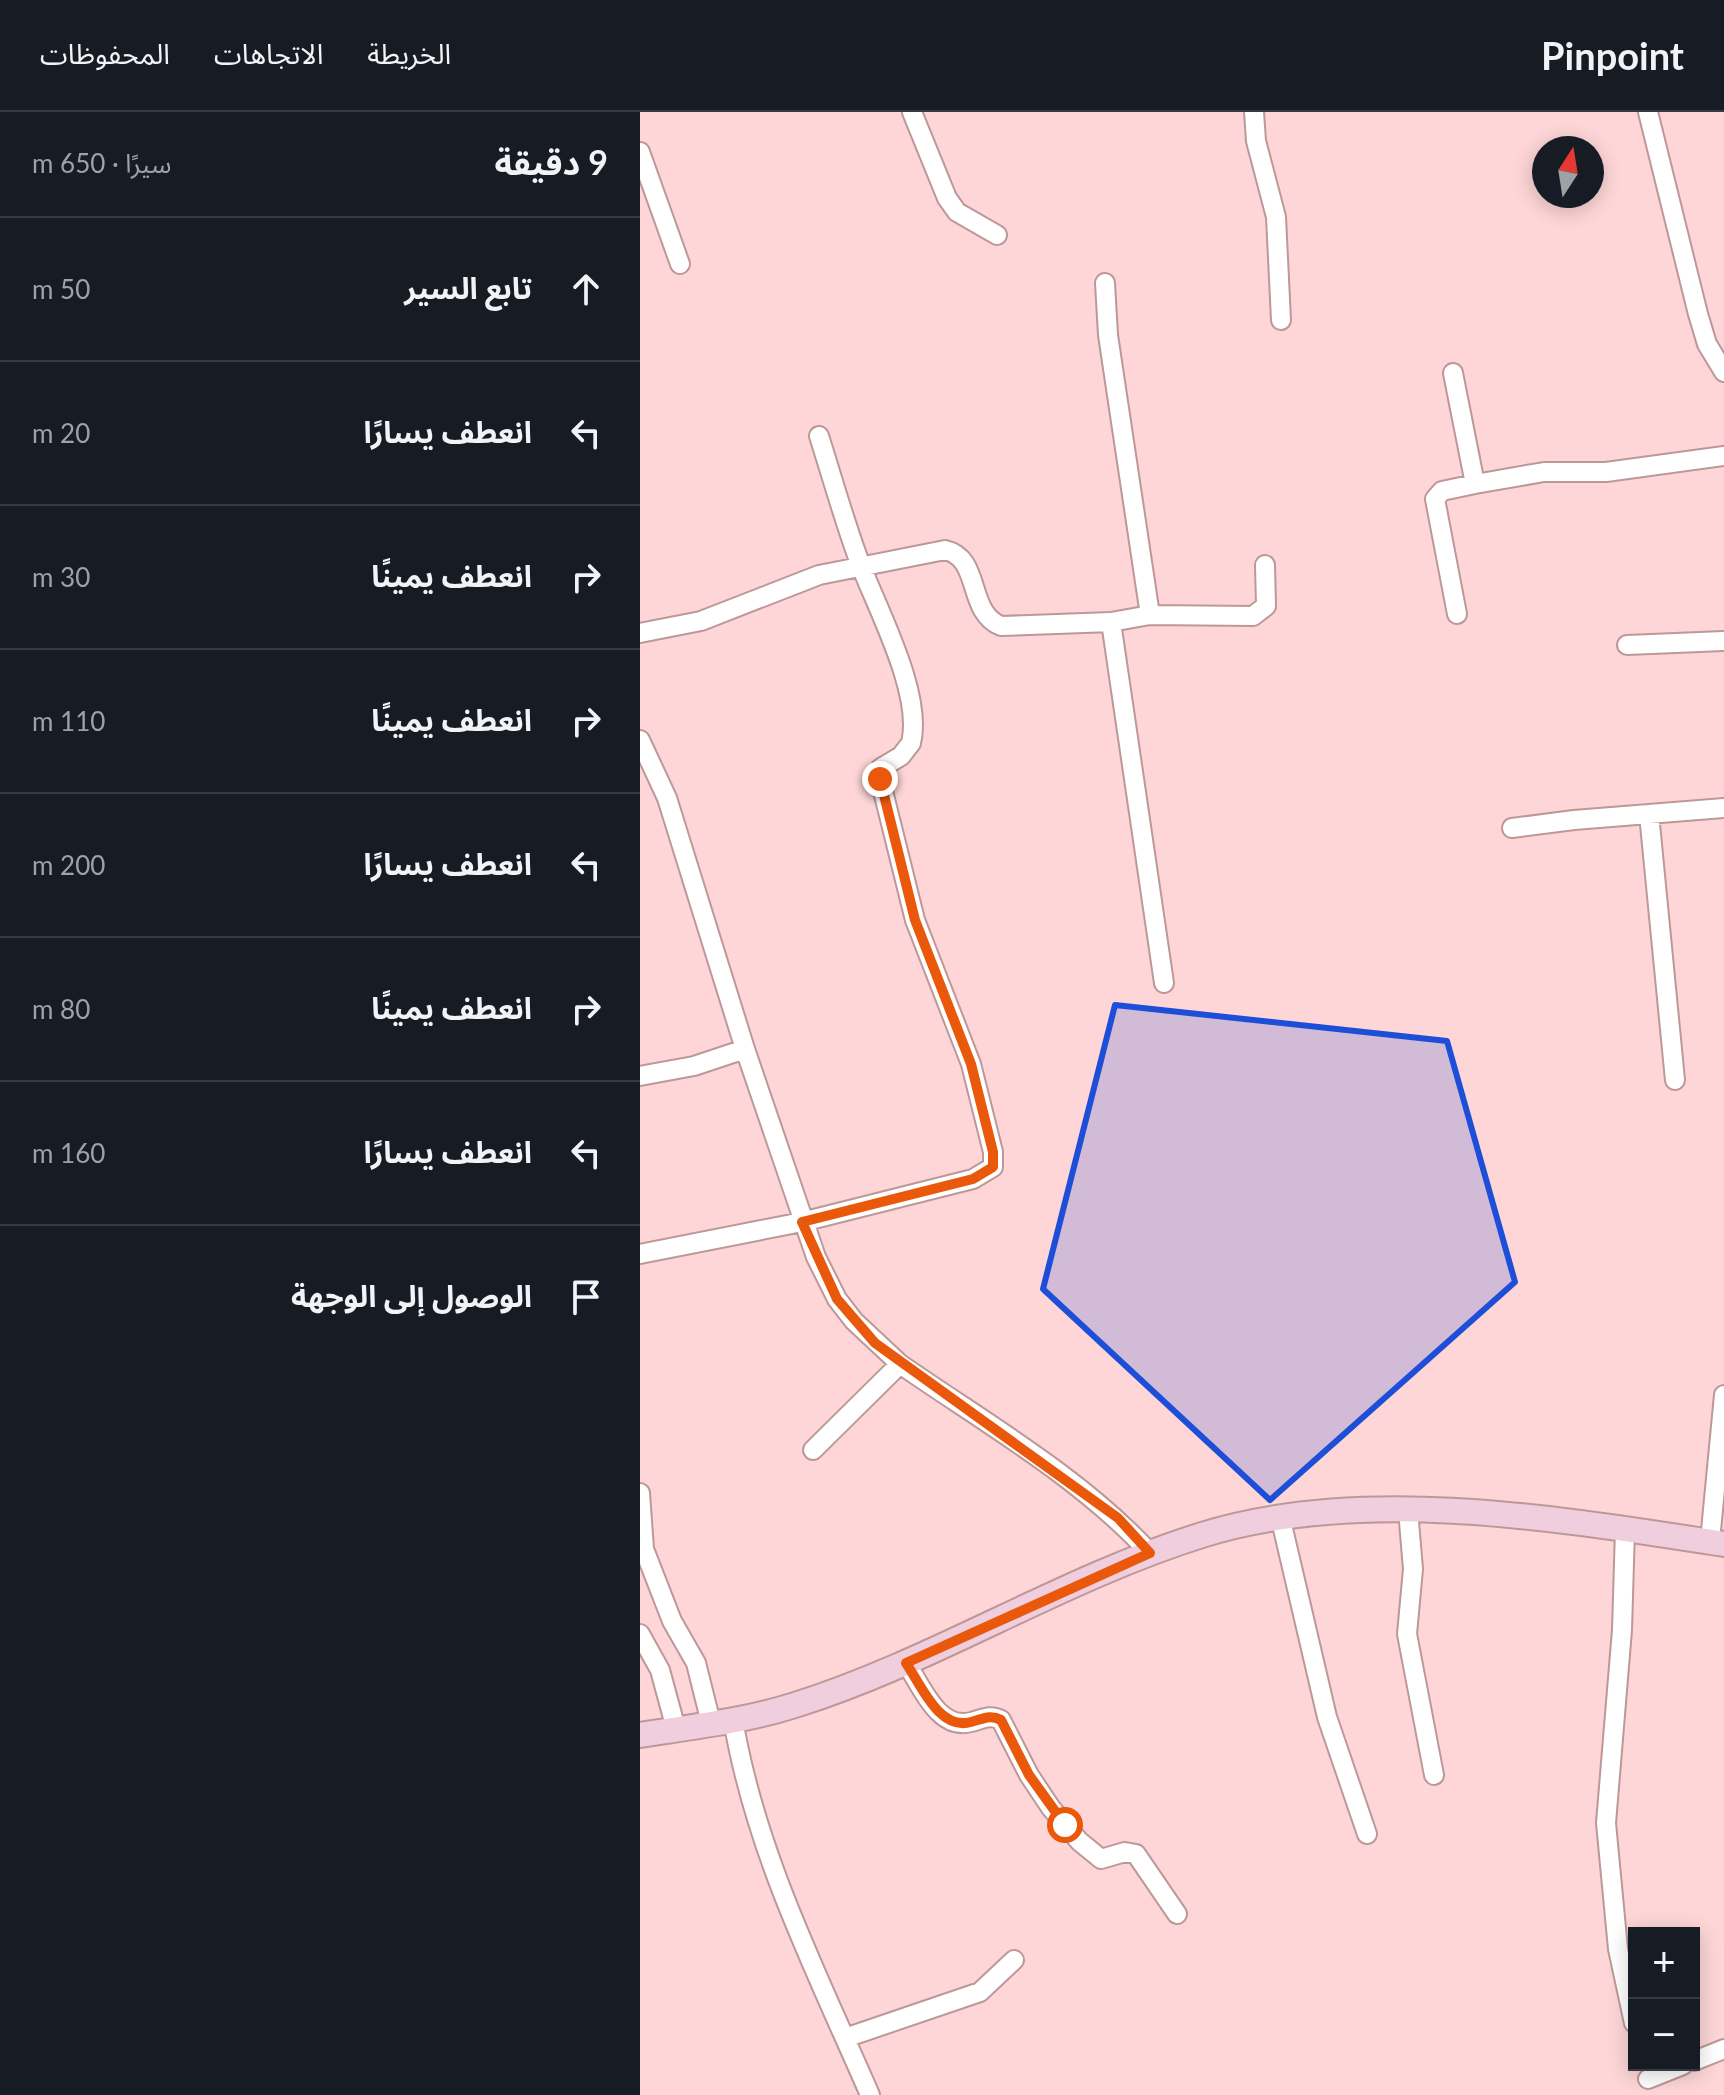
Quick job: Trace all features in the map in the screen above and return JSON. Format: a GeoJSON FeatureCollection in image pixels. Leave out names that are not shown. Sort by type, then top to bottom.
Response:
{"type":"FeatureCollection","features":[{"type":"Feature","properties":{"kind":"main road"},"geometry":{"type":"LineString","coordinates":[[640,1735],[792,1706],[906,1663],[1150,1553],[1204,1534],[1280,1516],[1408,1510],[1458,1511],[1717,1542]]}},
{"type":"Feature","properties":{"kind":"street"},"geometry":{"type":"LineString","coordinates":[[912,112],[947,198],[968,220],[997,235]]}},
{"type":"Feature","properties":{"kind":"street"},"geometry":{"type":"LineString","coordinates":[[1254,112],[1256,141],[1276,217],[1281,320]]}},
{"type":"Feature","properties":{"kind":"street"},"geometry":{"type":"LineString","coordinates":[[1648,112],[1698,314],[1707,344],[1724,372]]}},
{"type":"Feature","properties":{"kind":"street"},"geometry":{"type":"LineString","coordinates":[[640,152],[680,264]]}},
{"type":"Feature","properties":{"kind":"street"},"geometry":{"type":"LineString","coordinates":[[1105,283],[1108,335],[1150,615]]}},
{"type":"Feature","properties":{"kind":"street"},"geometry":{"type":"LineString","coordinates":[[1453,373],[1475,484]]}},
{"type":"Feature","properties":{"kind":"street"},"geometry":{"type":"LineString","coordinates":[[640,1254],[802,1222],[973,1179],[990,1172],[994,1160],[971,1064],[915,920],[879,773],[911,743],[913,722],[896,652],[861,566],[819,436]]}},
{"type":"Feature","properties":{"kind":"street"},"geometry":{"type":"LineString","coordinates":[[1457,614],[1435,499],[1442,491],[1544,472],[1606,472],[1724,456]]}},
{"type":"Feature","properties":{"kind":"street"},"geometry":{"type":"LineString","coordinates":[[640,633],[701,621],[819,575],[945,550],[956,552],[965,561],[980,608],[985,617],[1001,626],[1111,622],[1150,615],[1253,616],[1266,606],[1265,565]]}},
{"type":"Feature","properties":{"kind":"street"},"geometry":{"type":"LineString","coordinates":[[1111,622],[1164,983]]}},
{"type":"Feature","properties":{"kind":"street"},"geometry":{"type":"LineString","coordinates":[[1627,645],[1724,641]]}},
{"type":"Feature","properties":{"kind":"street"},"geometry":{"type":"LineString","coordinates":[[640,740],[667,798],[802,1222],[837,1299],[875,1343],[900,1364],[1118,1518],[1150,1553]]}},
{"type":"Feature","properties":{"kind":"street"},"geometry":{"type":"LineString","coordinates":[[1512,828],[1724,808]]}},
{"type":"Feature","properties":{"kind":"street"},"geometry":{"type":"LineString","coordinates":[[1649,814],[1675,1080]]}},
{"type":"Feature","properties":{"kind":"street"},"geometry":{"type":"LineString","coordinates":[[640,1076],[694,1066],[745,1049]]}},
{"type":"Feature","properties":{"kind":"street"},"geometry":{"type":"LineString","coordinates":[[813,1450],[900,1364]]}},
{"type":"Feature","properties":{"kind":"street"},"geometry":{"type":"LineString","coordinates":[[1717,1542],[1724,1395]]}},
{"type":"Feature","properties":{"kind":"street"},"geometry":{"type":"LineString","coordinates":[[640,1493],[644,1549],[672,1621],[696,1663],[722,1721],[800,1939],[870,2095]]}},
{"type":"Feature","properties":{"kind":"street"},"geometry":{"type":"LineString","coordinates":[[1408,1510],[1413,1569],[1407,1634],[1434,1775]]}},
{"type":"Feature","properties":{"kind":"street"},"geometry":{"type":"LineString","coordinates":[[1280,1516],[1327,1717],[1367,1834]]}},
{"type":"Feature","properties":{"kind":"street"},"geometry":{"type":"LineString","coordinates":[[1625,1529],[1622,1630],[1606,1823],[1618,1949],[1629,1999]]}},
{"type":"Feature","properties":{"kind":"street"},"geometry":{"type":"LineString","coordinates":[[640,1634],[660,1670],[676,1729]]}},
{"type":"Feature","properties":{"kind":"street"},"geometry":{"type":"LineString","coordinates":[[906,1663],[936,1709],[950,1721],[959,1724],[995,1716],[1001,1720],[1029,1775],[1079,1841],[1101,1859],[1125,1852],[1136,1854],[1177,1914]]}},
{"type":"Feature","properties":{"kind":"street"},"geometry":{"type":"LineString","coordinates":[[845,2038],[980,1992],[1014,1960]]}},
{"type":"Feature","properties":{"kind":"street"},"geometry":{"type":"LineString","coordinates":[[1700,2059],[1724,2049]]}},
{"type":"Feature","properties":{"kind":"street"},"geometry":{"type":"LineString","coordinates":[[1648,2080],[1669,2071]]}},
{"type":"Feature","properties":{"kind":"highlighted area"},"geometry":{"type":"Polygon","coordinates":[[[1115,1005],[1447,1041],[1515,1282],[1270,1500],[1043,1289],[1115,1005]]]}},
{"type":"Feature","properties":{"kind":"route"},"geometry":{"type":"LineString","coordinates":[[880,779],[900,872],[915,920],[959,1023],[971,1064],[993,1152],[993,1167],[990,1172],[973,1179],[911,1192],[802,1222],[837,1299],[875,1343],[900,1364],[1118,1518],[1150,1553],[906,1663],[936,1709],[950,1721],[959,1724],[995,1716],[1001,1720],[1029,1775],[1065,1825]]}}]}
